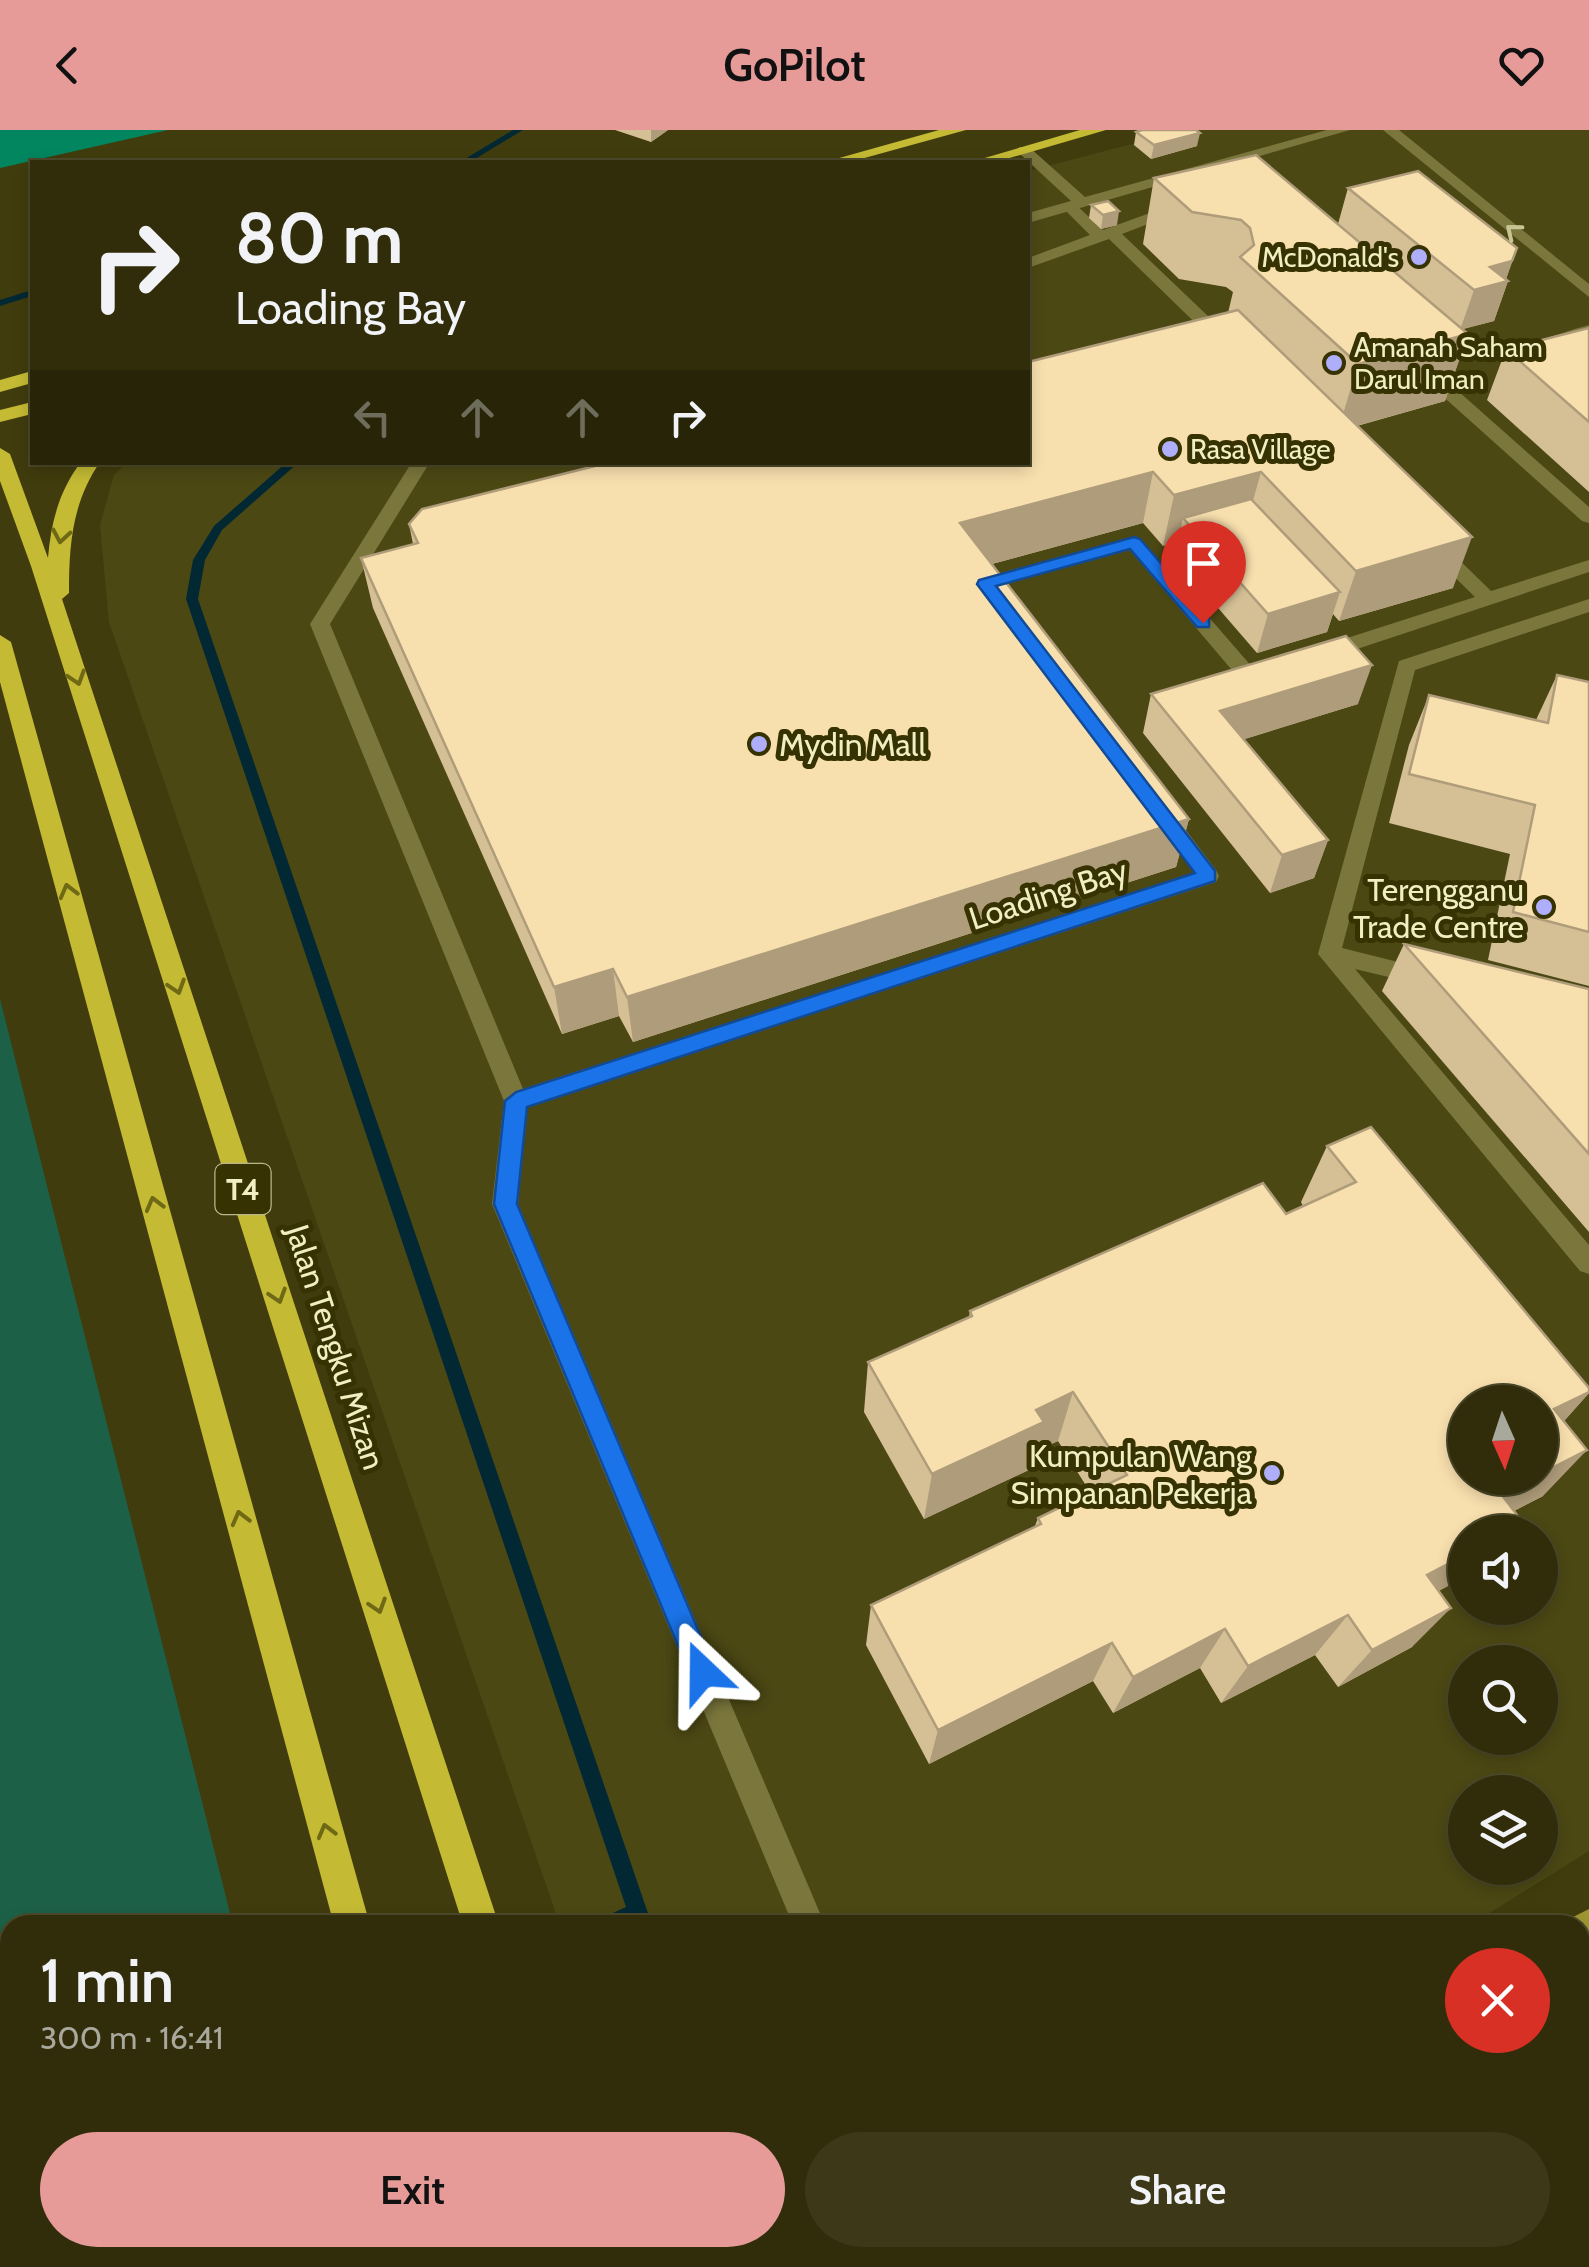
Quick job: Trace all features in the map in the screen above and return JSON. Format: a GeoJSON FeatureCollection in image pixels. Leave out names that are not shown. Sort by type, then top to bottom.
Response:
{"type":"FeatureCollection","features":[{"type":"Feature","properties":{"kind":"highway"},"geometry":{"type":"LineString","coordinates":[[841,160],[958,130]]}},
{"type":"Feature","properties":{"kind":"highway"},"geometry":{"type":"LineString","coordinates":[[986,160],[1098,130]]}},
{"type":"Feature","properties":{"kind":"highway"},"geometry":{"type":"LineString","coordinates":[[0,367],[30,360]]}},
{"type":"Feature","properties":{"kind":"highway"},"geometry":{"type":"LineString","coordinates":[[0,386],[30,378]]}},
{"type":"Feature","properties":{"kind":"highway"},"geometry":{"type":"LineString","coordinates":[[0,416],[30,408]]}},
{"type":"Feature","properties":{"kind":"highway","name":"Jalan Tengku Mizan"},"geometry":{"type":"LineString","coordinates":[[0,454],[57,617],[478,1915]]}},
{"type":"Feature","properties":{"kind":"highway"},"geometry":{"type":"LineString","coordinates":[[57,617],[58,536],[80,475],[88,465]]}},
{"type":"Feature","properties":{"kind":"highway"},"geometry":{"type":"LineString","coordinates":[[0,642],[349,1915]]}},
{"type":"Feature","properties":{"kind":"street"},"geometry":{"type":"LineString","coordinates":[[1030,217],[1240,166],[1343,130]]}},
{"type":"Feature","properties":{"kind":"street"},"geometry":{"type":"LineString","coordinates":[[1390,130],[1459,195],[1589,292]]}},
{"type":"Feature","properties":{"kind":"street"},"geometry":{"type":"LineString","coordinates":[[1024,150],[1113,231],[1242,359]]}},
{"type":"Feature","properties":{"kind":"street"},"geometry":{"type":"LineString","coordinates":[[1082,202],[1113,231]]}},
{"type":"Feature","properties":{"kind":"street"},"geometry":{"type":"LineString","coordinates":[[1030,262],[1192,202]]}},
{"type":"Feature","properties":{"kind":"street"},"geometry":{"type":"LineString","coordinates":[[1420,323],[1449,348],[1491,356],[1589,330]]}},
{"type":"Feature","properties":{"kind":"street"},"geometry":{"type":"LineString","coordinates":[[1414,360],[1589,517]]}},
{"type":"Feature","properties":{"kind":"street"},"geometry":{"type":"LineString","coordinates":[[419,465],[320,624],[516,1101],[505,1204],[805,1915]]}},
{"type":"Feature","properties":{"kind":"street"},"geometry":{"type":"LineString","coordinates":[[1420,532],[1488,598]]}},
{"type":"Feature","properties":{"kind":"street"},"geometry":{"type":"LineString","coordinates":[[1009,614],[985,584],[1134,543],[1249,677],[1589,566]]}},
{"type":"Feature","properties":{"kind":"street"},"geometry":{"type":"LineString","coordinates":[[1330,954],[1406,666],[1589,605]]}},
{"type":"Feature","properties":{"kind":"street","name":"Loading Bay"},"geometry":{"type":"LineString","coordinates":[[516,1101],[1208,876],[1150,799]]}},
{"type":"Feature","properties":{"kind":"street"},"geometry":{"type":"LineString","coordinates":[[1330,954],[1441,980]]}},
{"type":"Feature","properties":{"kind":"street"},"geometry":{"type":"LineString","coordinates":[[1330,954],[1589,1263]]}},
{"type":"Feature","properties":{"kind":"shaded area"},"geometry":{"type":"Polygon","coordinates":[[[1186,130],[1589,130],[1589,1851],[1558,1870],[1558,1775],[1448,1775],[1448,1885],[1534,1885],[1486,1915],[557,1915],[109,622],[100,525],[114,475],[124,465],[1030,465],[1030,170],[1186,130]]]}},
{"type":"Feature","properties":{"kind":"green space"},"geometry":{"type":"Polygon","coordinates":[[[0,130],[168,130],[30,160],[0,168],[0,130]]]}},
{"type":"Feature","properties":{"kind":"green space"},"geometry":{"type":"Polygon","coordinates":[[[0,999],[230,1915],[0,1915],[0,999]]]}},
{"type":"Feature","properties":{"kind":"building"},"geometry":{"type":"Polygon","coordinates":[[[1136,132],[1200,133],[1154,145],[1136,132]]]}},
{"type":"Feature","properties":{"kind":"building"},"geometry":{"type":"Polygon","coordinates":[[[1256,155],[1468,334],[1358,364],[1240,257],[1254,245],[1250,228],[1241,220],[1192,212],[1154,178],[1256,155]]]}},
{"type":"Feature","properties":{"kind":"building"},"geometry":{"type":"Polygon","coordinates":[[[1418,171],[1517,248],[1512,261],[1490,267],[1508,281],[1474,290],[1348,188],[1418,171]]]}},
{"type":"Feature","properties":{"kind":"building"},"geometry":{"type":"Polygon","coordinates":[[[1108,201],[1119,211],[1103,215],[1091,205],[1108,201]]]}},
{"type":"Feature","properties":{"kind":"building","name":"Mydin Mall"},"geometry":{"type":"Polygon","coordinates":[[[1238,310],[1472,537],[1356,571],[1261,472],[1174,495],[1153,472],[960,523],[1189,819],[627,997],[613,969],[554,987],[361,558],[418,543],[409,524],[422,509],[599,465],[1030,465],[1030,362],[1238,310]]]}},
{"type":"Feature","properties":{"kind":"building"},"geometry":{"type":"Polygon","coordinates":[[[1589,328],[1589,422],[1506,349],[1589,328]]]}},
{"type":"Feature","properties":{"kind":"building"},"geometry":{"type":"Polygon","coordinates":[[[1251,499],[1340,592],[1268,614],[1183,518],[1251,499]]]}},
{"type":"Feature","properties":{"kind":"building"},"geometry":{"type":"Polygon","coordinates":[[[1346,636],[1372,665],[1220,711],[1328,840],[1282,855],[1151,694],[1346,636]]]}},
{"type":"Feature","properties":{"kind":"building"},"geometry":{"type":"Polygon","coordinates":[[[1557,675],[1589,682],[1589,932],[1513,912],[1535,805],[1409,774],[1429,695],[1548,723],[1557,675]]]}},
{"type":"Feature","properties":{"kind":"building"},"geometry":{"type":"Polygon","coordinates":[[[1404,944],[1589,989],[1589,1154],[1404,944]]]}},
{"type":"Feature","properties":{"kind":"building","name":"Kumpulan Wang Simpanan Pekerja"},"geometry":{"type":"Polygon","coordinates":[[[1371,1127],[1589,1388],[1589,1392],[1558,1407],[1558,1385],[1448,1385],[1448,1495],[1502,1495],[1517,1515],[1448,1515],[1448,1564],[1427,1575],[1448,1610],[1372,1650],[1348,1615],[1248,1666],[1225,1629],[1133,1677],[1112,1643],[938,1730],[871,1605],[1041,1524],[1038,1518],[1127,1475],[1073,1392],[1036,1410],[1044,1422],[932,1474],[868,1362],[972,1316],[970,1311],[1263,1183],[1286,1214],[1356,1182],[1327,1146],[1371,1127]]]}},
{"type":"Feature","properties":{"kind":"building","name":"Kumpulan Wang Simpanan Pekerja"},"geometry":{"type":"Polygon","coordinates":[[[1558,1414],[1587,1450],[1558,1465],[1558,1414]]]}},
{"type":"Feature","properties":{"kind":"waterway"},"geometry":{"type":"LineString","coordinates":[[467,160],[519,130]]}},
{"type":"Feature","properties":{"kind":"waterway"},"geometry":{"type":"LineString","coordinates":[[0,303],[30,294]]}},
{"type":"Feature","properties":{"kind":"waterway"},"geometry":{"type":"LineString","coordinates":[[291,465],[218,528],[199,560],[192,599],[637,1911]]}},
{"type":"Feature","properties":{"kind":"waterway"},"geometry":{"type":"LineString","coordinates":[[630,1915],[637,1911]]}},
{"type":"Feature","properties":{"kind":"place","name":"McDonald's"},"geometry":{"type":"Point","coordinates":[1419,257]}},
{"type":"Feature","properties":{"kind":"place","name":"Amanah Saham Darul Iman"},"geometry":{"type":"Point","coordinates":[1334,363]}},
{"type":"Feature","properties":{"kind":"place","name":"Rasa Village"},"geometry":{"type":"Point","coordinates":[1170,449]}},
{"type":"Feature","properties":{"kind":"place","name":"Mydin Mall"},"geometry":{"type":"Point","coordinates":[759,744]}},
{"type":"Feature","properties":{"kind":"place","name":"Terengganu Trade Centre"},"geometry":{"type":"Point","coordinates":[1544,907]}},
{"type":"Feature","properties":{"kind":"place","name":"Kumpulan Wang Simpanan Pekerja"},"geometry":{"type":"Point","coordinates":[1272,1473]}},
{"type":"Feature","properties":{"kind":"route"},"geometry":{"type":"LineString","coordinates":[[703,1672],[505,1204],[516,1101],[1208,876],[985,584],[1134,543],[1203,623]]}}]}
